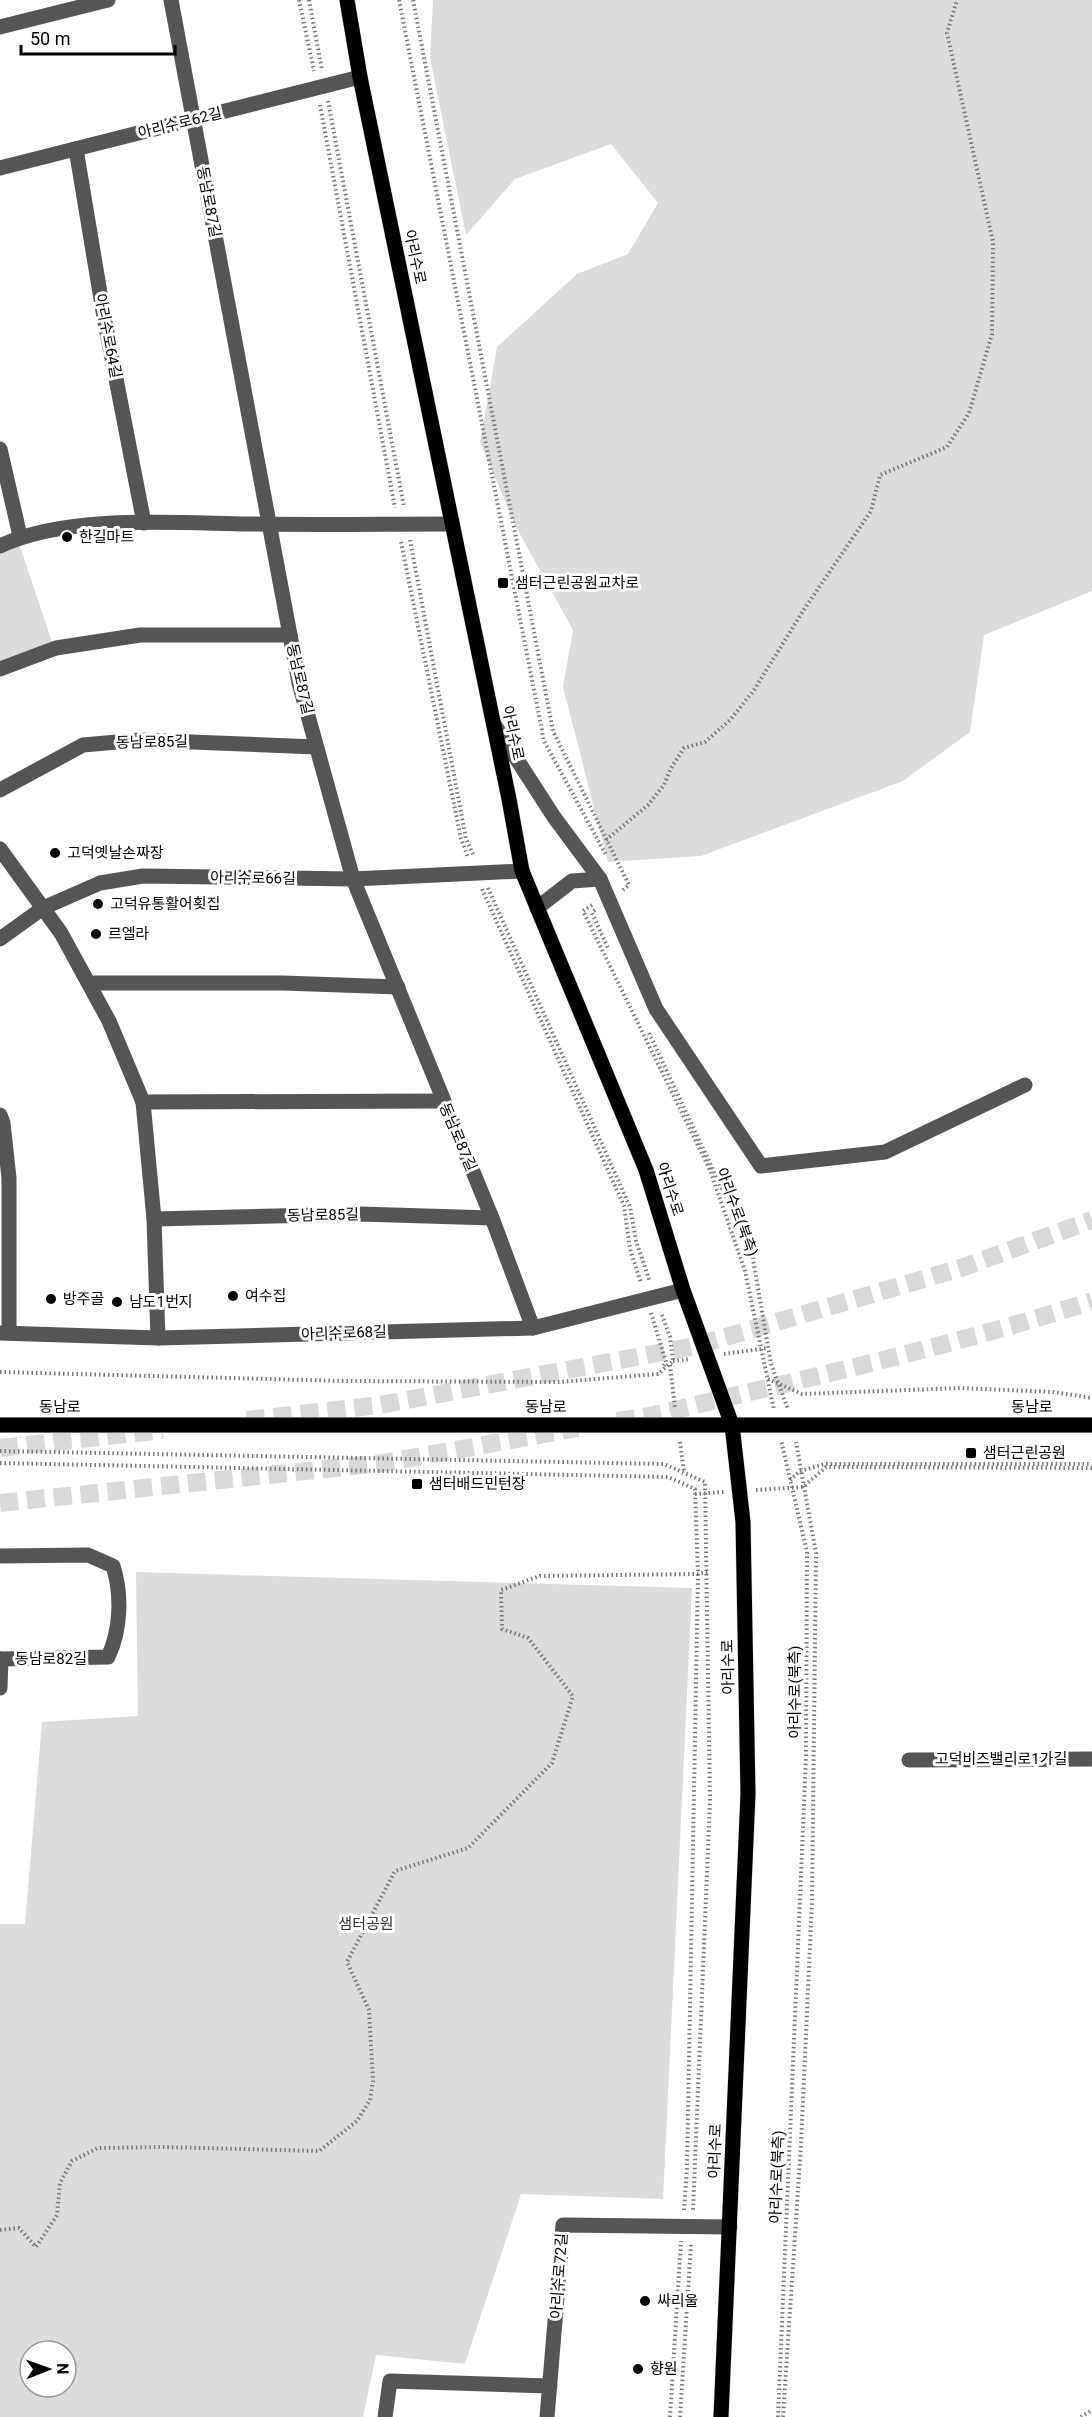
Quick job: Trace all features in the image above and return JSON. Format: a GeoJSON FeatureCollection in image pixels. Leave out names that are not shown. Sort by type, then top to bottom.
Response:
{"type":"FeatureCollection","features":[{"type":"Feature","properties":{"kind":"main road","name":"아리수로"},"geometry":{"type":"LineString","coordinates":[[347,0],[360,77],[522,872],[646,1170],[683,1290],[732,1425],[743,1522],[748,1794],[721,2417]]}},
{"type":"Feature","properties":{"kind":"main road","name":"동남로"},"geometry":{"type":"LineString","coordinates":[[0,1425],[1092,1425]]}},
{"type":"Feature","properties":{"kind":"street"},"geometry":{"type":"LineString","coordinates":[[0,27],[108,0]]}},
{"type":"Feature","properties":{"kind":"street","name":"동남로87길"},"geometry":{"type":"LineString","coordinates":[[171,0],[299,683],[316,747],[353,879],[442,1101],[492,1218],[533,1328]]}},
{"type":"Feature","properties":{"kind":"street","name":"아리수로62길"},"geometry":{"type":"LineString","coordinates":[[0,168],[360,77]]}},
{"type":"Feature","properties":{"kind":"street","name":"아리수로64길"},"geometry":{"type":"LineString","coordinates":[[76,149],[104,317],[144,523]]}},
{"type":"Feature","properties":{"kind":"street"},"geometry":{"type":"LineString","coordinates":[[0,449],[20,536]]}},
{"type":"Feature","properties":{"kind":"street"},"geometry":{"type":"LineString","coordinates":[[0,546],[20,536],[56,528],[144,523],[451,524]]}},
{"type":"Feature","properties":{"kind":"street"},"geometry":{"type":"LineString","coordinates":[[0,669],[56,648],[140,635],[290,635]]}},
{"type":"Feature","properties":{"kind":"street"},"geometry":{"type":"LineString","coordinates":[[493,722],[554,817],[600,879],[656,1008],[761,1166],[885,1152],[1025,1085]]}},
{"type":"Feature","properties":{"kind":"street","name":"동남로85길"},"geometry":{"type":"LineString","coordinates":[[0,790],[82,745],[140,740],[316,747]]}},
{"type":"Feature","properties":{"kind":"street"},"geometry":{"type":"LineString","coordinates":[[0,849],[62,933],[109,1020],[143,1102],[154,1219],[158,1338]]}},
{"type":"Feature","properties":{"kind":"street","name":"아리수로66길"},"geometry":{"type":"LineString","coordinates":[[0,939],[43,908],[100,884],[143,876],[353,879],[522,872]]}},
{"type":"Feature","properties":{"kind":"street"},"geometry":{"type":"LineString","coordinates":[[537,908],[572,881],[600,879]]}},
{"type":"Feature","properties":{"kind":"street"},"geometry":{"type":"LineString","coordinates":[[89,983],[283,983],[398,987]]}},
{"type":"Feature","properties":{"kind":"street"},"geometry":{"type":"LineString","coordinates":[[143,1102],[442,1101]]}},
{"type":"Feature","properties":{"kind":"street"},"geometry":{"type":"LineString","coordinates":[[0,1115],[3,1123],[9,1178],[4,1333]]}},
{"type":"Feature","properties":{"kind":"street","name":"동남로85길"},"geometry":{"type":"LineString","coordinates":[[154,1219],[360,1214],[492,1218]]}},
{"type":"Feature","properties":{"kind":"street","name":"아리수로68길"},"geometry":{"type":"LineString","coordinates":[[4,1333],[158,1338],[533,1328],[683,1290]]}},
{"type":"Feature","properties":{"kind":"street","name":"동남로82길"},"geometry":{"type":"LineString","coordinates":[[0,1556],[88,1555],[113,1566],[119,1586],[116,1641],[108,1657],[1,1659],[0,1688]]}},
{"type":"Feature","properties":{"kind":"street","name":"고덕비즈밸리로1가길"},"geometry":{"type":"LineString","coordinates":[[909,1760],[1092,1759]]}},
{"type":"Feature","properties":{"kind":"street","name":"아리수로72길"},"geometry":{"type":"LineString","coordinates":[[547,2417],[562,2225],[730,2227]]}},
{"type":"Feature","properties":{"kind":"street"},"geometry":{"type":"LineString","coordinates":[[385,2417],[390,2381],[550,2386]]}},
{"type":"Feature","properties":{"kind":"path"},"geometry":{"type":"LineString","coordinates":[[0,1372],[345,1381],[547,1382],[658,1374],[673,1361],[670,1337],[630,1250],[624,1206],[478,873],[466,839],[403,524],[321,87],[299,0]]}},
{"type":"Feature","properties":{"kind":"path"},"geometry":{"type":"LineString","coordinates":[[309,0],[321,87],[461,839],[630,1207],[636,1241],[666,1362],[658,1374]]}},
{"type":"Feature","properties":{"kind":"path"},"geometry":{"type":"LineString","coordinates":[[399,0],[544,741],[607,857]]}},
{"type":"Feature","properties":{"kind":"path"},"geometry":{"type":"LineString","coordinates":[[413,0],[553,731],[629,885],[607,898]]}},
{"type":"Feature","properties":{"kind":"path"},"geometry":{"type":"LineString","coordinates":[[606,840],[648,805],[664,785],[671,768],[684,748],[705,742],[730,720],[754,690],[802,611],[872,511],[880,475],[947,447],[969,413],[983,373],[992,334],[993,242],[947,33],[957,0]]}},
{"type":"Feature","properties":{"kind":"path"},"geometry":{"type":"LineString","coordinates":[[612,955],[591,913],[622,884],[617,875]]}},
{"type":"Feature","properties":{"kind":"path","name":"아리수로(북측)"},"geometry":{"type":"LineString","coordinates":[[607,898],[583,911],[710,1170],[745,1272],[807,1552],[806,1757],[778,2417]]}},
{"type":"Feature","properties":{"kind":"path"},"geometry":{"type":"LineString","coordinates":[[616,965],[752,1253],[771,1364],[794,1425],[800,1471],[816,1553],[812,1900],[801,2145],[783,2417]]}},
{"type":"Feature","properties":{"kind":"path"},"geometry":{"type":"LineString","coordinates":[[768,1379],[802,1394],[960,1388],[1054,1392],[1092,1398]]}},
{"type":"Feature","properties":{"kind":"path"},"geometry":{"type":"LineString","coordinates":[[0,1451],[664,1464],[705,1482],[710,1801],[687,2227],[680,2417]]}},
{"type":"Feature","properties":{"kind":"path"},"geometry":{"type":"LineString","coordinates":[[0,1463],[668,1477],[695,1489],[698,1574],[687,2227],[670,2417]]}},
{"type":"Feature","properties":{"kind":"path"},"geometry":{"type":"LineString","coordinates":[[790,1479],[800,1471],[825,1464],[1092,1466]]}},
{"type":"Feature","properties":{"kind":"path"},"geometry":{"type":"LineString","coordinates":[[803,1487],[826,1467],[1092,1466]]}},
{"type":"Feature","properties":{"kind":"path"},"geometry":{"type":"LineString","coordinates":[[0,2230],[19,2228],[36,2247],[57,2216],[60,2183],[72,2160],[98,2148],[163,2147],[319,2151],[357,2121],[370,2100],[373,2082],[369,2010],[347,1962],[395,1871],[468,1848],[552,1763],[573,1696],[528,1638],[502,1629],[501,1590],[540,1576],[708,1572]]}},
{"type":"Feature","properties":{"kind":"path"},"geometry":{"type":"LineString","coordinates":[[1081,2417],[1092,2410]]}},
{"type":"Feature","properties":{"kind":"green space"},"geometry":{"type":"Polygon","coordinates":[[[433,0],[1092,0],[1092,591],[984,635],[970,732],[903,781],[701,856],[608,862],[563,687],[573,630],[516,527],[480,442],[497,347],[577,274],[628,254],[658,203],[611,144],[515,179],[466,235],[430,58],[433,0]]]}},
{"type":"Feature","properties":{"kind":"green space"},"geometry":{"type":"Polygon","coordinates":[[[18,541],[53,645],[0,664],[0,548],[18,541]]]}},
{"type":"Feature","properties":{"kind":"green space","name":"샘터공원"},"geometry":{"type":"Polygon","coordinates":[[[136,1572],[692,1588],[663,2199],[521,2194],[465,2364],[376,2355],[363,2417],[0,2417],[0,1924],[25,1924],[42,1722],[138,1716],[136,1572]]]}},
{"type":"Feature","properties":{"kind":"tunnel"},"geometry":{"type":"LineString","coordinates":[[247,1420],[380,1405],[695,1346],[961,1268],[1092,1220]]}},
{"type":"Feature","properties":{"kind":"tunnel"},"geometry":{"type":"LineString","coordinates":[[617,1421],[650,1416],[872,1363],[983,1334],[1092,1301]]}},
{"type":"Feature","properties":{"kind":"tunnel"},"geometry":{"type":"LineString","coordinates":[[0,1503],[383,1463],[578,1428]]}},
{"type":"Feature","properties":{"kind":"tunnel"},"geometry":{"type":"LineString","coordinates":[[0,1448],[163,1430]]}},
{"type":"Feature","properties":{"kind":"place","name":"한길마트"},"geometry":{"type":"Point","coordinates":[67,537]}},
{"type":"Feature","properties":{"kind":"place","name":"샘터근린공원교차로"},"geometry":{"type":"Point","coordinates":[503,583]}},
{"type":"Feature","properties":{"kind":"place","name":"고덕옛날손짜장"},"geometry":{"type":"Point","coordinates":[55,853]}},
{"type":"Feature","properties":{"kind":"place","name":"고덕유통활어횟집"},"geometry":{"type":"Point","coordinates":[98,904]}},
{"type":"Feature","properties":{"kind":"place","name":"르엘라"},"geometry":{"type":"Point","coordinates":[96,934]}},
{"type":"Feature","properties":{"kind":"place","name":"여수집"},"geometry":{"type":"Point","coordinates":[233,1296]}},
{"type":"Feature","properties":{"kind":"place","name":"방주골"},"geometry":{"type":"Point","coordinates":[51,1299]}},
{"type":"Feature","properties":{"kind":"place","name":"남도1번지"},"geometry":{"type":"Point","coordinates":[117,1302]}},
{"type":"Feature","properties":{"kind":"place","name":"샘터근린공원"},"geometry":{"type":"Point","coordinates":[971,1453]}},
{"type":"Feature","properties":{"kind":"place","name":"샘터배드민턴장"},"geometry":{"type":"Point","coordinates":[417,1484]}},
{"type":"Feature","properties":{"kind":"place","name":"싸리울"},"geometry":{"type":"Point","coordinates":[645,2301]}},
{"type":"Feature","properties":{"kind":"place","name":"향원"},"geometry":{"type":"Point","coordinates":[638,2369]}}]}
